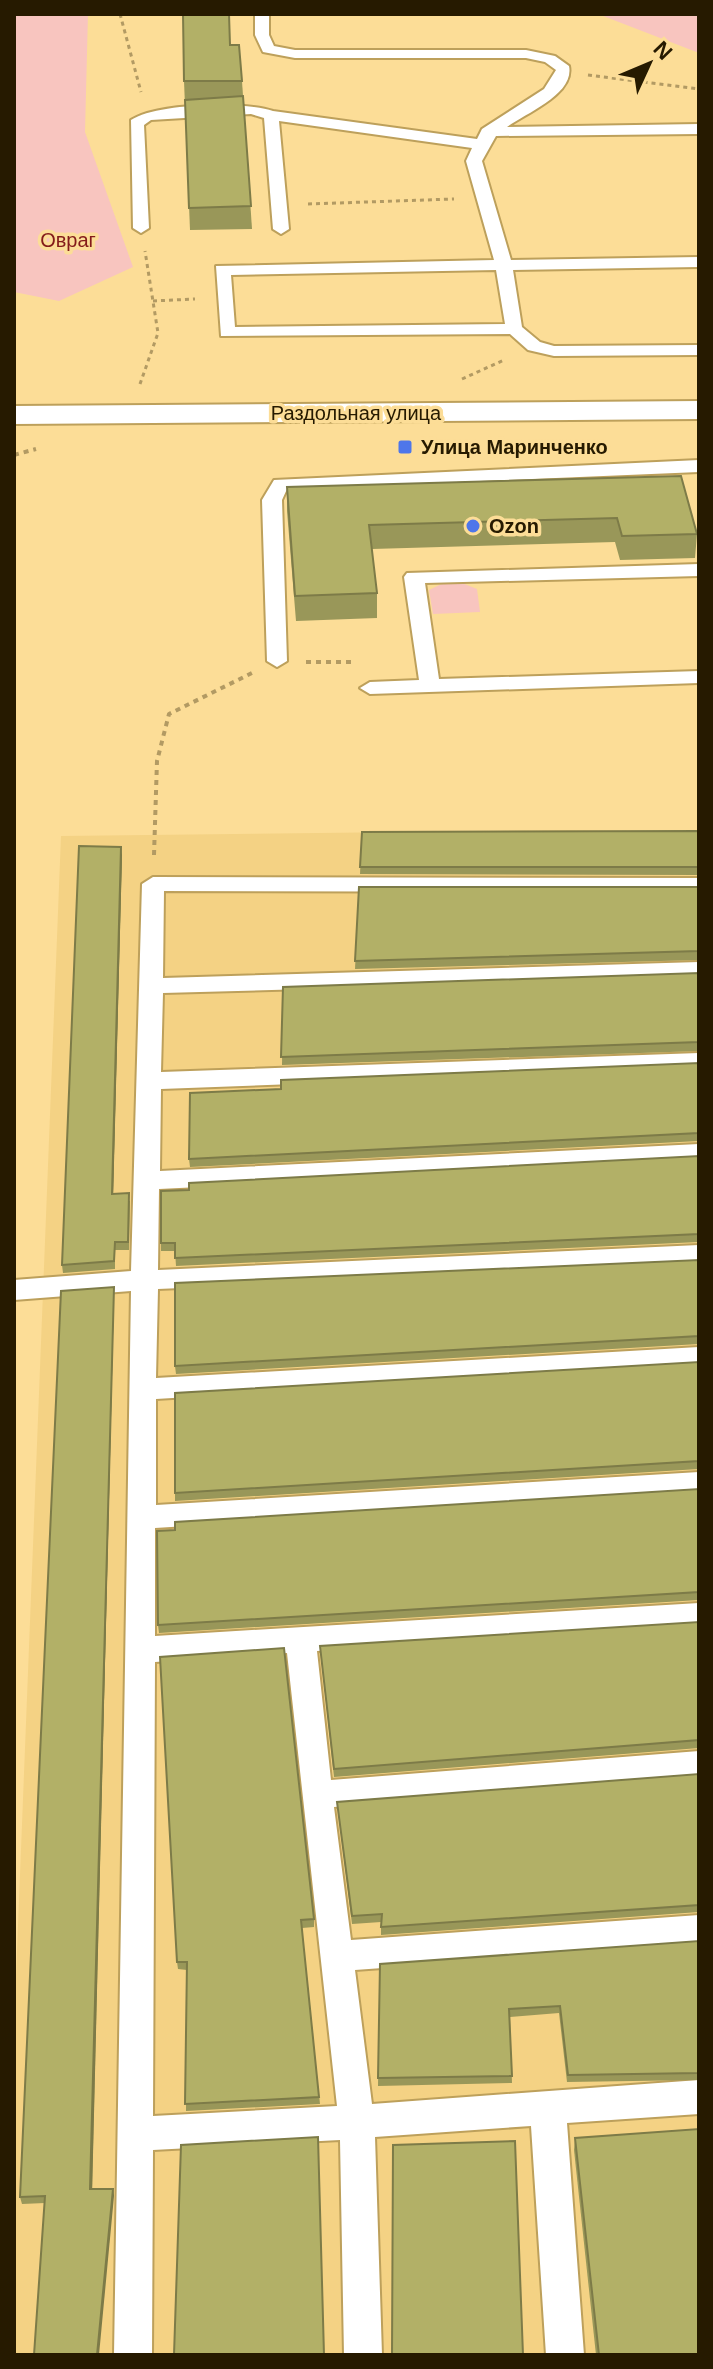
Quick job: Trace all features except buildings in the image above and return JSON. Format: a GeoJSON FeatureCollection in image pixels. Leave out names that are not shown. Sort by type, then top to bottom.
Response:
{"type":"FeatureCollection","features":[{"type":"Feature","properties":{"kind":"main road","name":"Раздольная улица"},"geometry":{"type":"LineString","coordinates":[[14,415],[699,410]]}},
{"type":"Feature","properties":{"kind":"lane"},"geometry":{"type":"LineString","coordinates":[[262,14],[262,35],[268,49],[295,54],[526,54],[550,59],[564,69],[559,84],[482,138],[474,161],[504,265],[514,329],[534,346],[554,351],[699,350]]}},
{"type":"Feature","properties":{"kind":"lane"},"geometry":{"type":"LineString","coordinates":[[141,228],[136,123],[147,116],[252,109],[271,115],[482,138],[699,129]]}},
{"type":"Feature","properties":{"kind":"lane"},"geometry":{"type":"LineString","coordinates":[[271,115],[281,229]]}},
{"type":"Feature","properties":{"kind":"lane"},"geometry":{"type":"LineString","coordinates":[[514,329],[227,332],[222,270],[699,262]]}},
{"type":"Feature","properties":{"kind":"lane"},"geometry":{"type":"LineString","coordinates":[[277,661],[272,500],[281,484],[699,466]]}},
{"type":"Feature","properties":{"kind":"lane"},"geometry":{"type":"LineString","coordinates":[[430,686],[414,577],[699,570]]}},
{"type":"Feature","properties":{"kind":"lane"},"geometry":{"type":"LineString","coordinates":[[370,688],[699,677]]}},
{"type":"Feature","properties":{"kind":"lane"},"geometry":{"type":"LineString","coordinates":[[133,2355],[142,1389],[153,884],[699,885]]}},
{"type":"Feature","properties":{"kind":"lane"},"geometry":{"type":"LineString","coordinates":[[151,986],[699,970]]}},
{"type":"Feature","properties":{"kind":"lane"},"geometry":{"type":"LineString","coordinates":[[149,1081],[699,1061]]}},
{"type":"Feature","properties":{"kind":"lane"},"geometry":{"type":"LineString","coordinates":[[147,1181],[699,1153]]}},
{"type":"Feature","properties":{"kind":"lane"},"geometry":{"type":"LineString","coordinates":[[14,1290],[145,1280],[699,1255]]}},
{"type":"Feature","properties":{"kind":"lane"},"geometry":{"type":"LineString","coordinates":[[142,1389],[699,1357]]}},
{"type":"Feature","properties":{"kind":"lane"},"geometry":{"type":"LineString","coordinates":[[141,1517],[699,1483]]}},
{"type":"Feature","properties":{"kind":"lane"},"geometry":{"type":"LineString","coordinates":[[140,1650],[699,1615]]}},
{"type":"Feature","properties":{"kind":"lane"},"geometry":{"type":"LineString","coordinates":[[301,1640],[316,1795],[357,2122],[363,2355]]}},
{"type":"Feature","properties":{"kind":"lane"},"geometry":{"type":"LineString","coordinates":[[316,1795],[699,1765]]}},
{"type":"Feature","properties":{"kind":"lane"},"geometry":{"type":"LineString","coordinates":[[337,1956],[699,1930]]}},
{"type":"Feature","properties":{"kind":"lane"},"geometry":{"type":"LineString","coordinates":[[135,2134],[357,2122],[699,2097]]}},
{"type":"Feature","properties":{"kind":"lane"},"geometry":{"type":"LineString","coordinates":[[548,2108],[565,2355]]}},
{"type":"Feature","properties":{"kind":"path"},"geometry":{"type":"LineString","coordinates":[[120,14],[147,116]]}},
{"type":"Feature","properties":{"kind":"path"},"geometry":{"type":"LineString","coordinates":[[564,69],[699,89]]}},
{"type":"Feature","properties":{"kind":"path"},"geometry":{"type":"LineString","coordinates":[[279,205],[485,198]]}},
{"type":"Feature","properties":{"kind":"path"},"geometry":{"type":"LineString","coordinates":[[139,389],[158,333],[141,228]]}},
{"type":"Feature","properties":{"kind":"path"},"geometry":{"type":"LineString","coordinates":[[153,301],[224,298]]}},
{"type":"Feature","properties":{"kind":"path"},"geometry":{"type":"LineString","coordinates":[[153,884],[157,761],[169,714],[277,661],[345,663]]}},
{"type":"Feature","properties":{"kind":"shaded area"},"geometry":{"type":"Polygon","coordinates":[[[573,830],[699,832],[699,2355],[14,2355],[14,2027],[61,836],[573,830]]]}},
{"type":"Feature","properties":{"kind":"green space","name":"Овраг"},"geometry":{"type":"Polygon","coordinates":[[[14,14],[88,14],[85,132],[133,267],[59,301],[14,292],[14,14]]]}},
{"type":"Feature","properties":{"kind":"green space"},"geometry":{"type":"Polygon","coordinates":[[[598,14],[699,14],[699,53],[598,14]]]}},
{"type":"Feature","properties":{"kind":"green space"},"geometry":{"type":"Polygon","coordinates":[[[452,579],[477,589],[480,612],[433,614],[429,590],[452,579]]]}},
{"type":"Feature","properties":{"kind":"place","name":"Улица Маринченко"},"geometry":{"type":"Point","coordinates":[405,447]}},
{"type":"Feature","properties":{"kind":"place","name":"Ozon"},"geometry":{"type":"Point","coordinates":[473,526]}}]}
